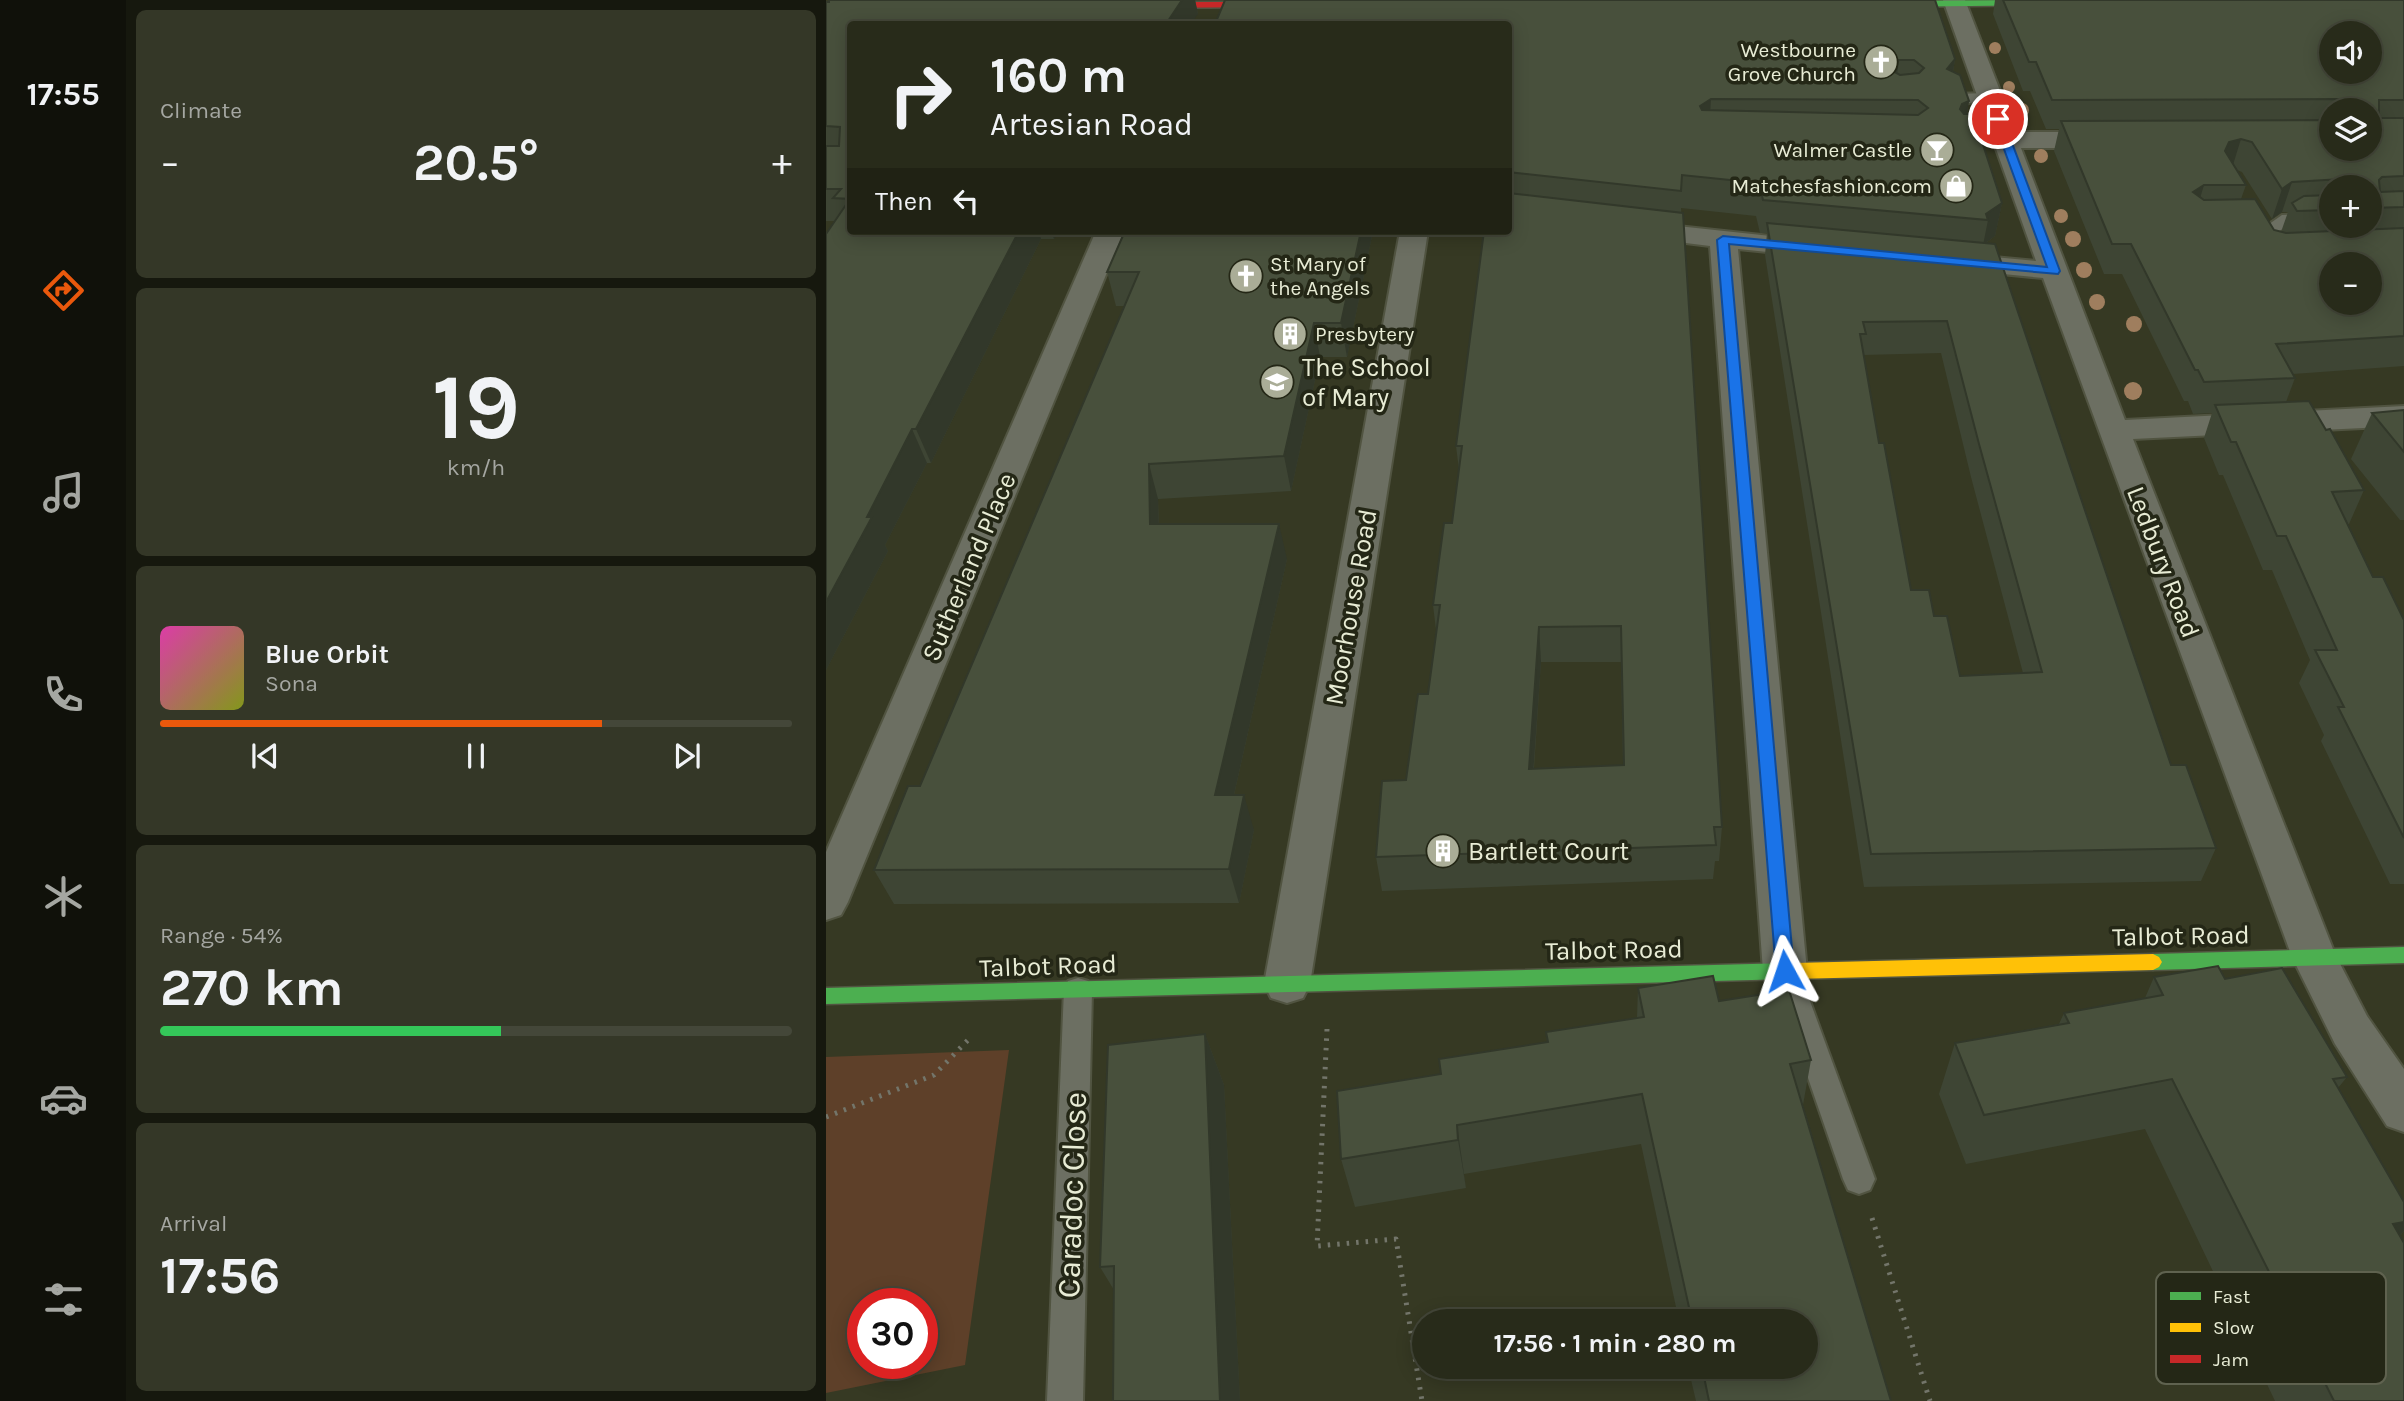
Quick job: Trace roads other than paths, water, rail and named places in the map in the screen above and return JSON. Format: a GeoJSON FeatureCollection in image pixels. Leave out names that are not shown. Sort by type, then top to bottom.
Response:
{"type":"FeatureCollection","features":[{"type":"Feature","properties":{"kind":"street","name":"Ledbury Road"},"geometry":{"type":"LineString","coordinates":[[1954,2],[2113,430],[2314,957],[2351,1030],[2404,1110]]}},
{"type":"Feature","properties":{"kind":"street"},"geometry":{"type":"LineString","coordinates":[[1874,4],[2062,3]]}},
{"type":"Feature","properties":{"kind":"street"},"geometry":{"type":"LineString","coordinates":[[1133,5],[1287,5]]}},
{"type":"Feature","properties":{"kind":"street"},"geometry":{"type":"LineString","coordinates":[[2005,140],[2127,139]]}},
{"type":"Feature","properties":{"kind":"street"},"geometry":{"type":"LineString","coordinates":[[2257,223],[2276,253],[2289,253]]}},
{"type":"Feature","properties":{"kind":"street"},"geometry":{"type":"LineString","coordinates":[[1602,226],[1847,251]]}},
{"type":"Feature","properties":{"kind":"street","name":"Sutherland Place"},"geometry":{"type":"LineString","coordinates":[[826,902],[1108,235]]}},
{"type":"Feature","properties":{"kind":"street","name":"Moorhouse Road"},"geometry":{"type":"LineString","coordinates":[[1286,984],[1413,235]]}},
{"type":"Feature","properties":{"kind":"street"},"geometry":{"type":"LineString","coordinates":[[1723,240],[1785,971]]}},
{"type":"Feature","properties":{"kind":"street"},"geometry":{"type":"LineString","coordinates":[[1930,259],[2054,271]]}},
{"type":"Feature","properties":{"kind":"street"},"geometry":{"type":"LineString","coordinates":[[2113,430],[2404,416]]}},
{"type":"Feature","properties":{"kind":"street","name":"Talbot Road"},"geometry":{"type":"LineString","coordinates":[[826,996],[2404,955]]}},
{"type":"Feature","properties":{"kind":"lane"},"geometry":{"type":"LineString","coordinates":[[1952,99],[1991,98]]}},
{"type":"Feature","properties":{"kind":"lane"},"geometry":{"type":"LineString","coordinates":[[1965,139],[2005,140]]}},
{"type":"Feature","properties":{"kind":"lane"},"geometry":{"type":"LineString","coordinates":[[2257,223],[2319,218]]}},
{"type":"Feature","properties":{"kind":"lane"},"geometry":{"type":"LineString","coordinates":[[1785,971],[1859,1179]]}},
{"type":"Feature","properties":{"kind":"lane","name":"Caradoc Close"},"geometry":{"type":"LineString","coordinates":[[1065,1401],[1078,989]]}},
{"type":"Feature","properties":{"kind":"place","name":"Westbourne Grove Church"},"geometry":{"type":"Point","coordinates":[1881,62]}},
{"type":"Feature","properties":{"kind":"place","name":"Walmer Castle"},"geometry":{"type":"Point","coordinates":[1937,150]}},
{"type":"Feature","properties":{"kind":"place","name":"Matchesfashion.com"},"geometry":{"type":"Point","coordinates":[1956,186]}},
{"type":"Feature","properties":{"kind":"place","name":"St Mary of the Angels"},"geometry":{"type":"Point","coordinates":[1246,276]}},
{"type":"Feature","properties":{"kind":"place","name":"Presbytery"},"geometry":{"type":"Point","coordinates":[1290,334]}},
{"type":"Feature","properties":{"kind":"place","name":"The School of Mary"},"geometry":{"type":"Point","coordinates":[1277,382]}},
{"type":"Feature","properties":{"kind":"place","name":"Bartlett Court"},"geometry":{"type":"Point","coordinates":[1443,851]}}]}
